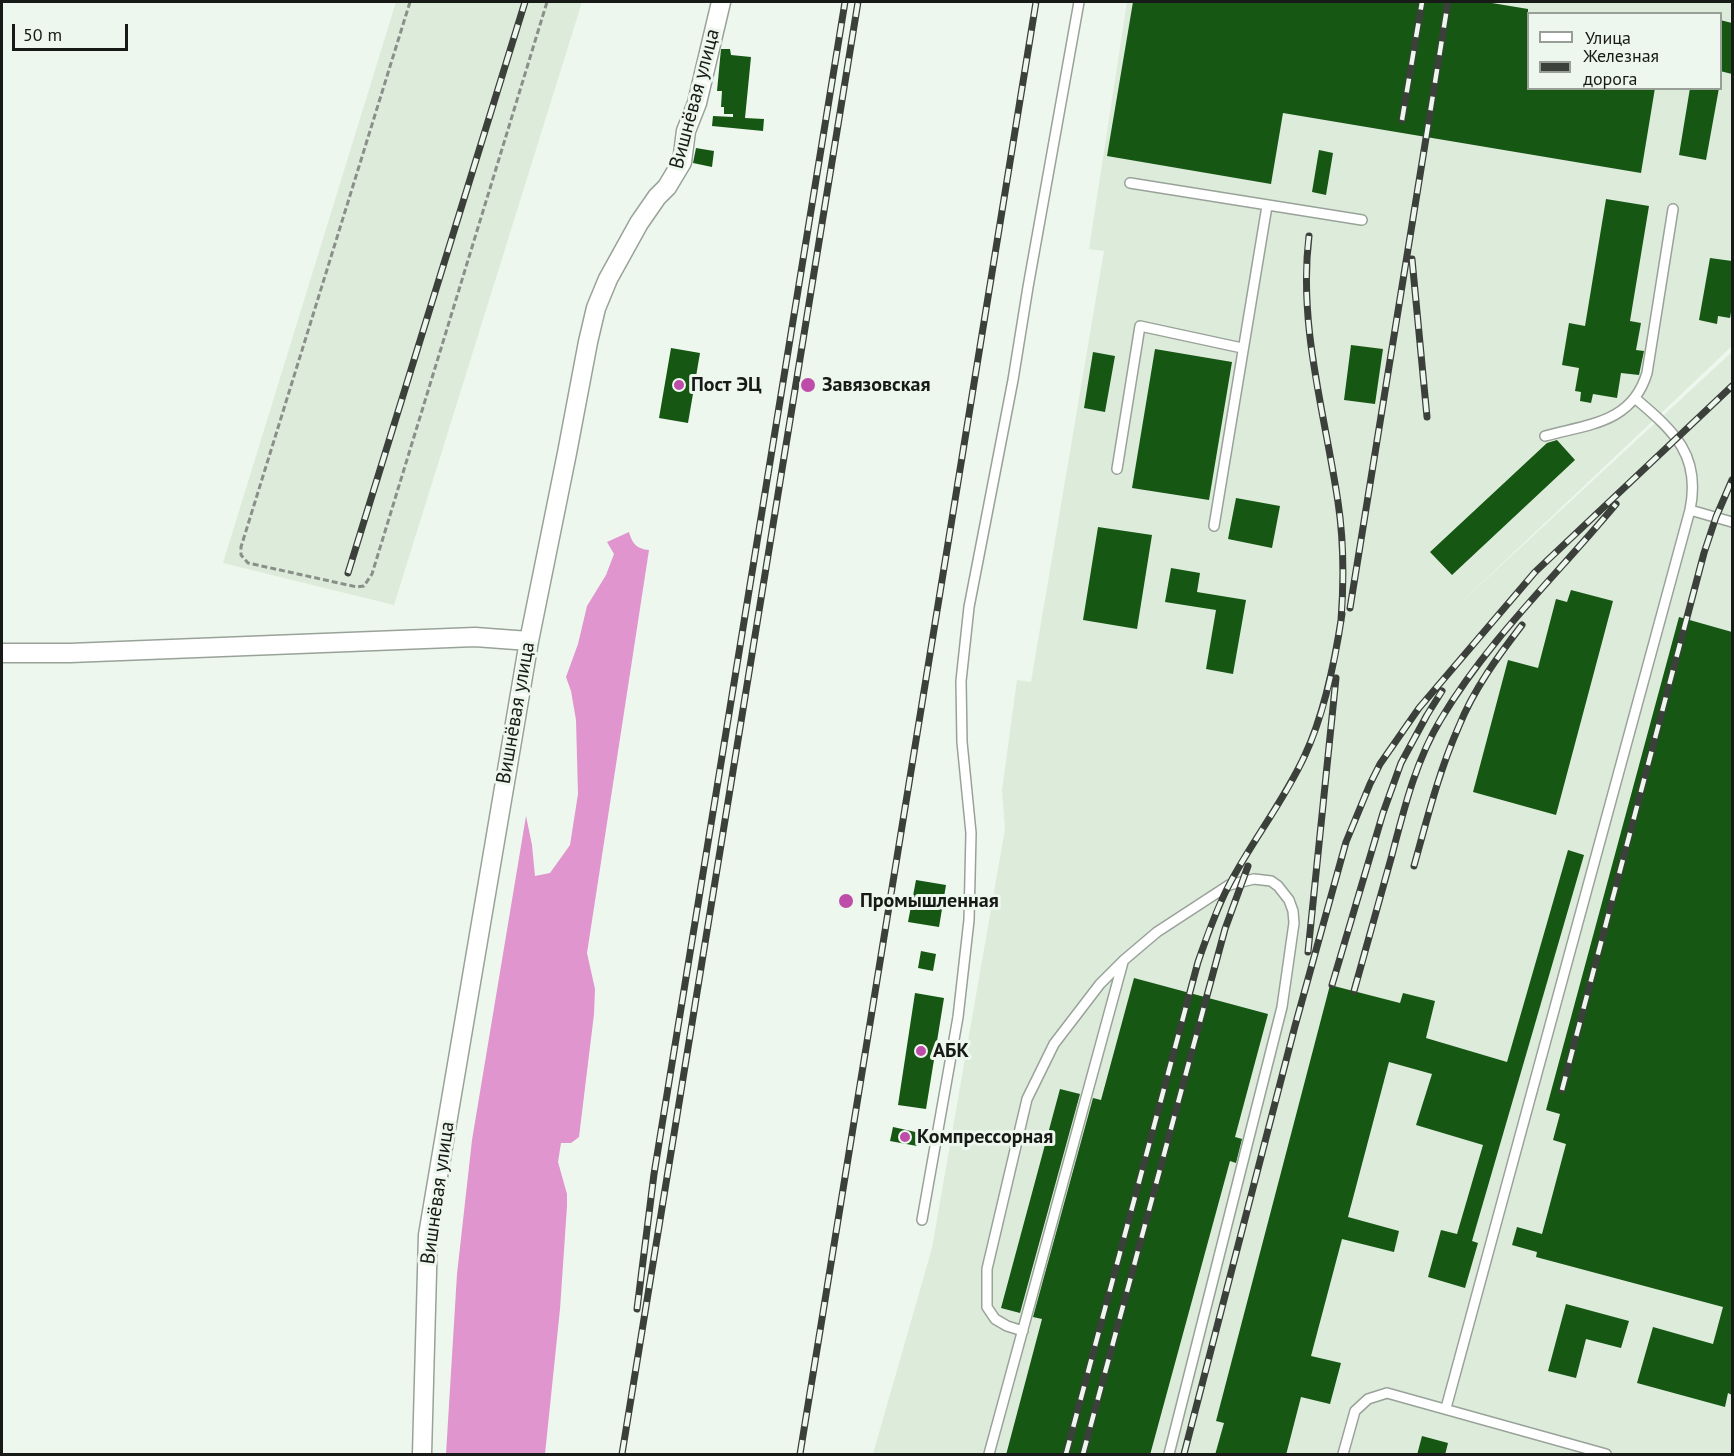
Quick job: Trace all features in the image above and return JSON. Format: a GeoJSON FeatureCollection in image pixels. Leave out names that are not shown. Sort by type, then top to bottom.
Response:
{"type":"FeatureCollection","features":[{"type":"Feature","properties":{"kind":"street","name":"Вишнёвая улица"},"geometry":{"type":"LineString","coordinates":[[422,1455],[428,1235],[528,641],[588,342],[596,308],[608,279],[639,223],[667,187],[682,162],[686,131],[697,103],[721,2]]}},
{"type":"Feature","properties":{"kind":"street"},"geometry":{"type":"LineString","coordinates":[[2,654],[475,637],[528,641]]}},
{"type":"Feature","properties":{"kind":"lane"},"geometry":{"type":"LineString","coordinates":[[921,1220],[958,1017],[969,920],[971,834],[961,715],[961,681],[968,616],[1014,380],[1028,287],[1079,2]]}},
{"type":"Feature","properties":{"kind":"lane"},"geometry":{"type":"LineString","coordinates":[[1130,183],[1362,220]]}},
{"type":"Feature","properties":{"kind":"lane"},"geometry":{"type":"LineString","coordinates":[[1214,526],[1267,206]]}},
{"type":"Feature","properties":{"kind":"lane"},"geometry":{"type":"LineString","coordinates":[[1545,436],[1621,413],[1636,399],[1647,373],[1673,209]]}},
{"type":"Feature","properties":{"kind":"lane"},"geometry":{"type":"LineString","coordinates":[[1117,469],[1140,326],[1242,348]]}},
{"type":"Feature","properties":{"kind":"lane"},"geometry":{"type":"LineString","coordinates":[[1446,1408],[1690,510],[1693,481],[1684,452],[1668,429],[1636,399]]}},
{"type":"Feature","properties":{"kind":"lane"},"geometry":{"type":"LineString","coordinates":[[1690,510],[1732,522]]}},
{"type":"Feature","properties":{"kind":"lane"},"geometry":{"type":"LineString","coordinates":[[1023,1331],[995,1319],[987,1307],[987,1269],[1027,1099],[1054,1044],[1100,984],[1157,932],[1229,885],[1254,879],[1271,881],[1284,892],[1293,911],[1294,923],[1282,1007],[1169,1455]]}},
{"type":"Feature","properties":{"kind":"lane"},"geometry":{"type":"LineString","coordinates":[[989,1455],[1124,960]]}},
{"type":"Feature","properties":{"kind":"lane"},"geometry":{"type":"LineString","coordinates":[[1343,1455],[1355,1411],[1368,1399],[1387,1393],[1606,1455]]}},
{"type":"Feature","properties":{"kind":"path"},"geometry":{"type":"LineString","coordinates":[[410,2],[241,547],[241,555],[248,563],[357,587],[364,586],[372,574],[547,2]]}},
{"type":"Feature","properties":{"kind":"shaded area"},"geometry":{"type":"Polygon","coordinates":[[[396,2],[582,2],[394,605],[223,563],[396,2]]]}},
{"type":"Feature","properties":{"kind":"shaded area"},"geometry":{"type":"Polygon","coordinates":[[[1127,2],[1732,2],[1732,346],[1455,608],[1732,352],[1732,1454],[873,1454],[932,1248],[1005,829],[1002,790],[1017,680],[1031,682],[1104,251],[1089,249],[1127,2]]]}},
{"type":"Feature","properties":{"kind":"shaded area"},"geometry":{"type":"Polygon","coordinates":[[[629,532],[635,545],[649,550],[587,953],[595,989],[594,1014],[579,1137],[571,1143],[561,1143],[558,1162],[567,1194],[567,1206],[560,1309],[545,1454],[446,1454],[457,1274],[472,1140],[526,816],[535,876],[550,873],[570,845],[578,794],[576,720],[566,677],[578,644],[587,606],[606,575],[614,554],[607,542],[629,532]]]}},
{"type":"Feature","properties":{"kind":"building"},"geometry":{"type":"Polygon","coordinates":[[[1133,2],[1486,2],[1528,9],[1527,90],[1655,90],[1641,173],[1283,113],[1271,184],[1107,156],[1133,2]]]}},
{"type":"Feature","properties":{"kind":"building"},"geometry":{"type":"Polygon","coordinates":[[[1722,20],[1732,23],[1732,74],[1722,72],[1722,20]]]}},
{"type":"Feature","properties":{"kind":"building"},"geometry":{"type":"Polygon","coordinates":[[[721,49],[730,49],[731,55],[751,57],[745,118],[764,119],[763,131],[712,126],[713,116],[733,117],[733,114],[724,114],[724,107],[721,107],[722,91],[717,91],[721,49]]]}},
{"type":"Feature","properties":{"kind":"building"},"geometry":{"type":"Polygon","coordinates":[[[1690,90],[1719,90],[1706,160],[1679,155],[1690,90]]]}},
{"type":"Feature","properties":{"kind":"building"},"geometry":{"type":"Polygon","coordinates":[[[696,148],[714,151],[712,167],[693,163],[696,148]]]}},
{"type":"Feature","properties":{"kind":"building"},"geometry":{"type":"Polygon","coordinates":[[[1319,150],[1333,153],[1326,195],[1312,192],[1319,150]]]}},
{"type":"Feature","properties":{"kind":"building"},"geometry":{"type":"Polygon","coordinates":[[[1606,199],[1649,206],[1630,321],[1641,323],[1636,350],[1644,351],[1639,375],[1621,373],[1617,398],[1593,394],[1591,403],[1580,401],[1581,392],[1575,391],[1579,368],[1562,365],[1569,323],[1585,326],[1606,199]]]}},
{"type":"Feature","properties":{"kind":"building"},"geometry":{"type":"Polygon","coordinates":[[[1710,258],[1732,261],[1730,318],[1718,316],[1717,324],[1699,320],[1710,258]]]}},
{"type":"Feature","properties":{"kind":"building"},"geometry":{"type":"Polygon","coordinates":[[[1351,345],[1383,349],[1375,404],[1344,400],[1351,345]]]}},
{"type":"Feature","properties":{"kind":"building","name":"Пост ЭЦ"},"geometry":{"type":"Polygon","coordinates":[[[671,348],[700,353],[688,423],[659,418],[671,348]]]}},
{"type":"Feature","properties":{"kind":"building"},"geometry":{"type":"Polygon","coordinates":[[[1155,349],[1232,362],[1209,500],[1132,488],[1155,349]]]}},
{"type":"Feature","properties":{"kind":"building"},"geometry":{"type":"Polygon","coordinates":[[[1093,352],[1115,356],[1105,412],[1084,408],[1093,352]]]}},
{"type":"Feature","properties":{"kind":"building"},"geometry":{"type":"Polygon","coordinates":[[[1557,440],[1575,460],[1452,575],[1430,552],[1547,443],[1557,440]]]}},
{"type":"Feature","properties":{"kind":"building"},"geometry":{"type":"Polygon","coordinates":[[[1236,498],[1280,506],[1272,548],[1228,539],[1236,498]]]}},
{"type":"Feature","properties":{"kind":"building"},"geometry":{"type":"Polygon","coordinates":[[[1098,527],[1152,535],[1137,629],[1083,620],[1098,527]]]}},
{"type":"Feature","properties":{"kind":"building"},"geometry":{"type":"Polygon","coordinates":[[[1171,568],[1200,573],[1197,592],[1246,600],[1233,674],[1206,669],[1216,610],[1165,602],[1171,568]]]}},
{"type":"Feature","properties":{"kind":"building"},"geometry":{"type":"Polygon","coordinates":[[[1571,590],[1613,601],[1556,815],[1473,792],[1508,660],[1538,668],[1556,599],[1567,602],[1571,590]]]}},
{"type":"Feature","properties":{"kind":"building"},"geometry":{"type":"Polygon","coordinates":[[[1679,617],[1732,632],[1732,1395],[1728,1393],[1725,1407],[1637,1383],[1653,1327],[1713,1344],[1723,1307],[1536,1257],[1537,1252],[1512,1245],[1517,1227],[1542,1234],[1566,1144],[1553,1140],[1560,1114],[1546,1110],[1679,617]]]}},
{"type":"Feature","properties":{"kind":"building"},"geometry":{"type":"Polygon","coordinates":[[[1568,850],[1584,855],[1472,1241],[1478,1243],[1465,1288],[1428,1277],[1441,1230],[1457,1234],[1483,1145],[1416,1125],[1432,1074],[1389,1062],[1348,1217],[1399,1231],[1394,1252],[1342,1239],[1311,1356],[1341,1363],[1330,1404],[1301,1397],[1286,1455],[1215,1455],[1224,1423],[1216,1421],[1330,985],[1400,1003],[1403,993],[1435,1001],[1426,1038],[1507,1062],[1568,850]]]}},
{"type":"Feature","properties":{"kind":"building"},"geometry":{"type":"Polygon","coordinates":[[[916,880],[946,885],[939,927],[908,922],[916,880]]]}},
{"type":"Feature","properties":{"kind":"building"},"geometry":{"type":"Polygon","coordinates":[[[921,951],[936,954],[933,971],[918,968],[921,951]]]}},
{"type":"Feature","properties":{"kind":"building"},"geometry":{"type":"Polygon","coordinates":[[[1134,978],[1268,1014],[1235,1137],[1242,1139],[1236,1163],[1230,1161],[1150,1455],[1006,1455],[1042,1319],[1033,1317],[1093,1098],[1101,1100],[1134,978]]]}},
{"type":"Feature","properties":{"kind":"building","name":"АБК"},"geometry":{"type":"Polygon","coordinates":[[[915,993],[944,998],[926,1109],[898,1105],[915,993]]]}},
{"type":"Feature","properties":{"kind":"building"},"geometry":{"type":"Polygon","coordinates":[[[1060,1089],[1080,1094],[1020,1313],[1001,1308],[1060,1089]]]}},
{"type":"Feature","properties":{"kind":"building","name":"Компрессорная"},"geometry":{"type":"Polygon","coordinates":[[[893,1127],[920,1133],[917,1146],[890,1141],[893,1127]]]}},
{"type":"Feature","properties":{"kind":"building"},"geometry":{"type":"Polygon","coordinates":[[[1566,1304],[1629,1321],[1621,1348],[1586,1339],[1576,1378],[1548,1371],[1566,1304]]]}},
{"type":"Feature","properties":{"kind":"building"},"geometry":{"type":"Polygon","coordinates":[[[1422,1436],[1448,1443],[1445,1455],[1417,1455],[1422,1436]]]}},
{"type":"Feature","properties":{"kind":"railway"},"geometry":{"type":"LineString","coordinates":[[348,573],[525,2]]}},
{"type":"Feature","properties":{"kind":"railway"},"geometry":{"type":"LineString","coordinates":[[637,1309],[654,1174],[845,2]]}},
{"type":"Feature","properties":{"kind":"railway"},"geometry":{"type":"LineString","coordinates":[[622,1454],[858,2]]}},
{"type":"Feature","properties":{"kind":"railway"},"geometry":{"type":"LineString","coordinates":[[800,1454],[1036,2]]}},
{"type":"Feature","properties":{"kind":"railway"},"geometry":{"type":"LineString","coordinates":[[1402,120],[1422,2]]}},
{"type":"Feature","properties":{"kind":"railway"},"geometry":{"type":"LineString","coordinates":[[1350,608],[1448,2]]}},
{"type":"Feature","properties":{"kind":"railway"},"geometry":{"type":"LineString","coordinates":[[1309,236],[1307,303],[1314,370],[1338,502],[1343,576],[1341,621]]}},
{"type":"Feature","properties":{"kind":"railway"},"geometry":{"type":"LineString","coordinates":[[1412,259],[1427,417]]}},
{"type":"Feature","properties":{"kind":"railway"},"geometry":{"type":"LineString","coordinates":[[1184,1454],[1295,1026],[1346,842],[1380,764],[1419,708],[1535,572],[1732,386]]}},
{"type":"Feature","properties":{"kind":"railway"},"geometry":{"type":"LineString","coordinates":[[1562,1090],[1704,553],[1732,480]]}},
{"type":"Feature","properties":{"kind":"railway"},"geometry":{"type":"LineString","coordinates":[[1354,991],[1406,803],[1432,735],[1460,690],[1501,635],[1616,504]]}},
{"type":"Feature","properties":{"kind":"railway"},"geometry":{"type":"LineString","coordinates":[[1066,1454],[1198,962],[1229,885],[1288,789],[1312,739],[1328,686],[1342,614]]}},
{"type":"Feature","properties":{"kind":"railway"},"geometry":{"type":"LineString","coordinates":[[1414,866],[1439,778],[1465,712],[1487,673],[1522,625]]}},
{"type":"Feature","properties":{"kind":"railway"},"geometry":{"type":"LineString","coordinates":[[1308,952],[1336,678]]}},
{"type":"Feature","properties":{"kind":"railway"},"geometry":{"type":"LineString","coordinates":[[1332,985],[1383,813],[1401,763],[1442,691]]}},
{"type":"Feature","properties":{"kind":"railway"},"geometry":{"type":"LineString","coordinates":[[1083,1454],[1225,929],[1248,866]]}},
{"type":"Feature","properties":{"kind":"place","name":"Пост ЭЦ"},"geometry":{"type":"Point","coordinates":[679,385]}},
{"type":"Feature","properties":{"kind":"place","name":"Завязовская"},"geometry":{"type":"Point","coordinates":[808,385]}},
{"type":"Feature","properties":{"kind":"place","name":"Промышленная"},"geometry":{"type":"Point","coordinates":[846,901]}},
{"type":"Feature","properties":{"kind":"place","name":"АБК"},"geometry":{"type":"Point","coordinates":[921,1051]}},
{"type":"Feature","properties":{"kind":"place","name":"Компрессорная"},"geometry":{"type":"Point","coordinates":[905,1137]}}]}
